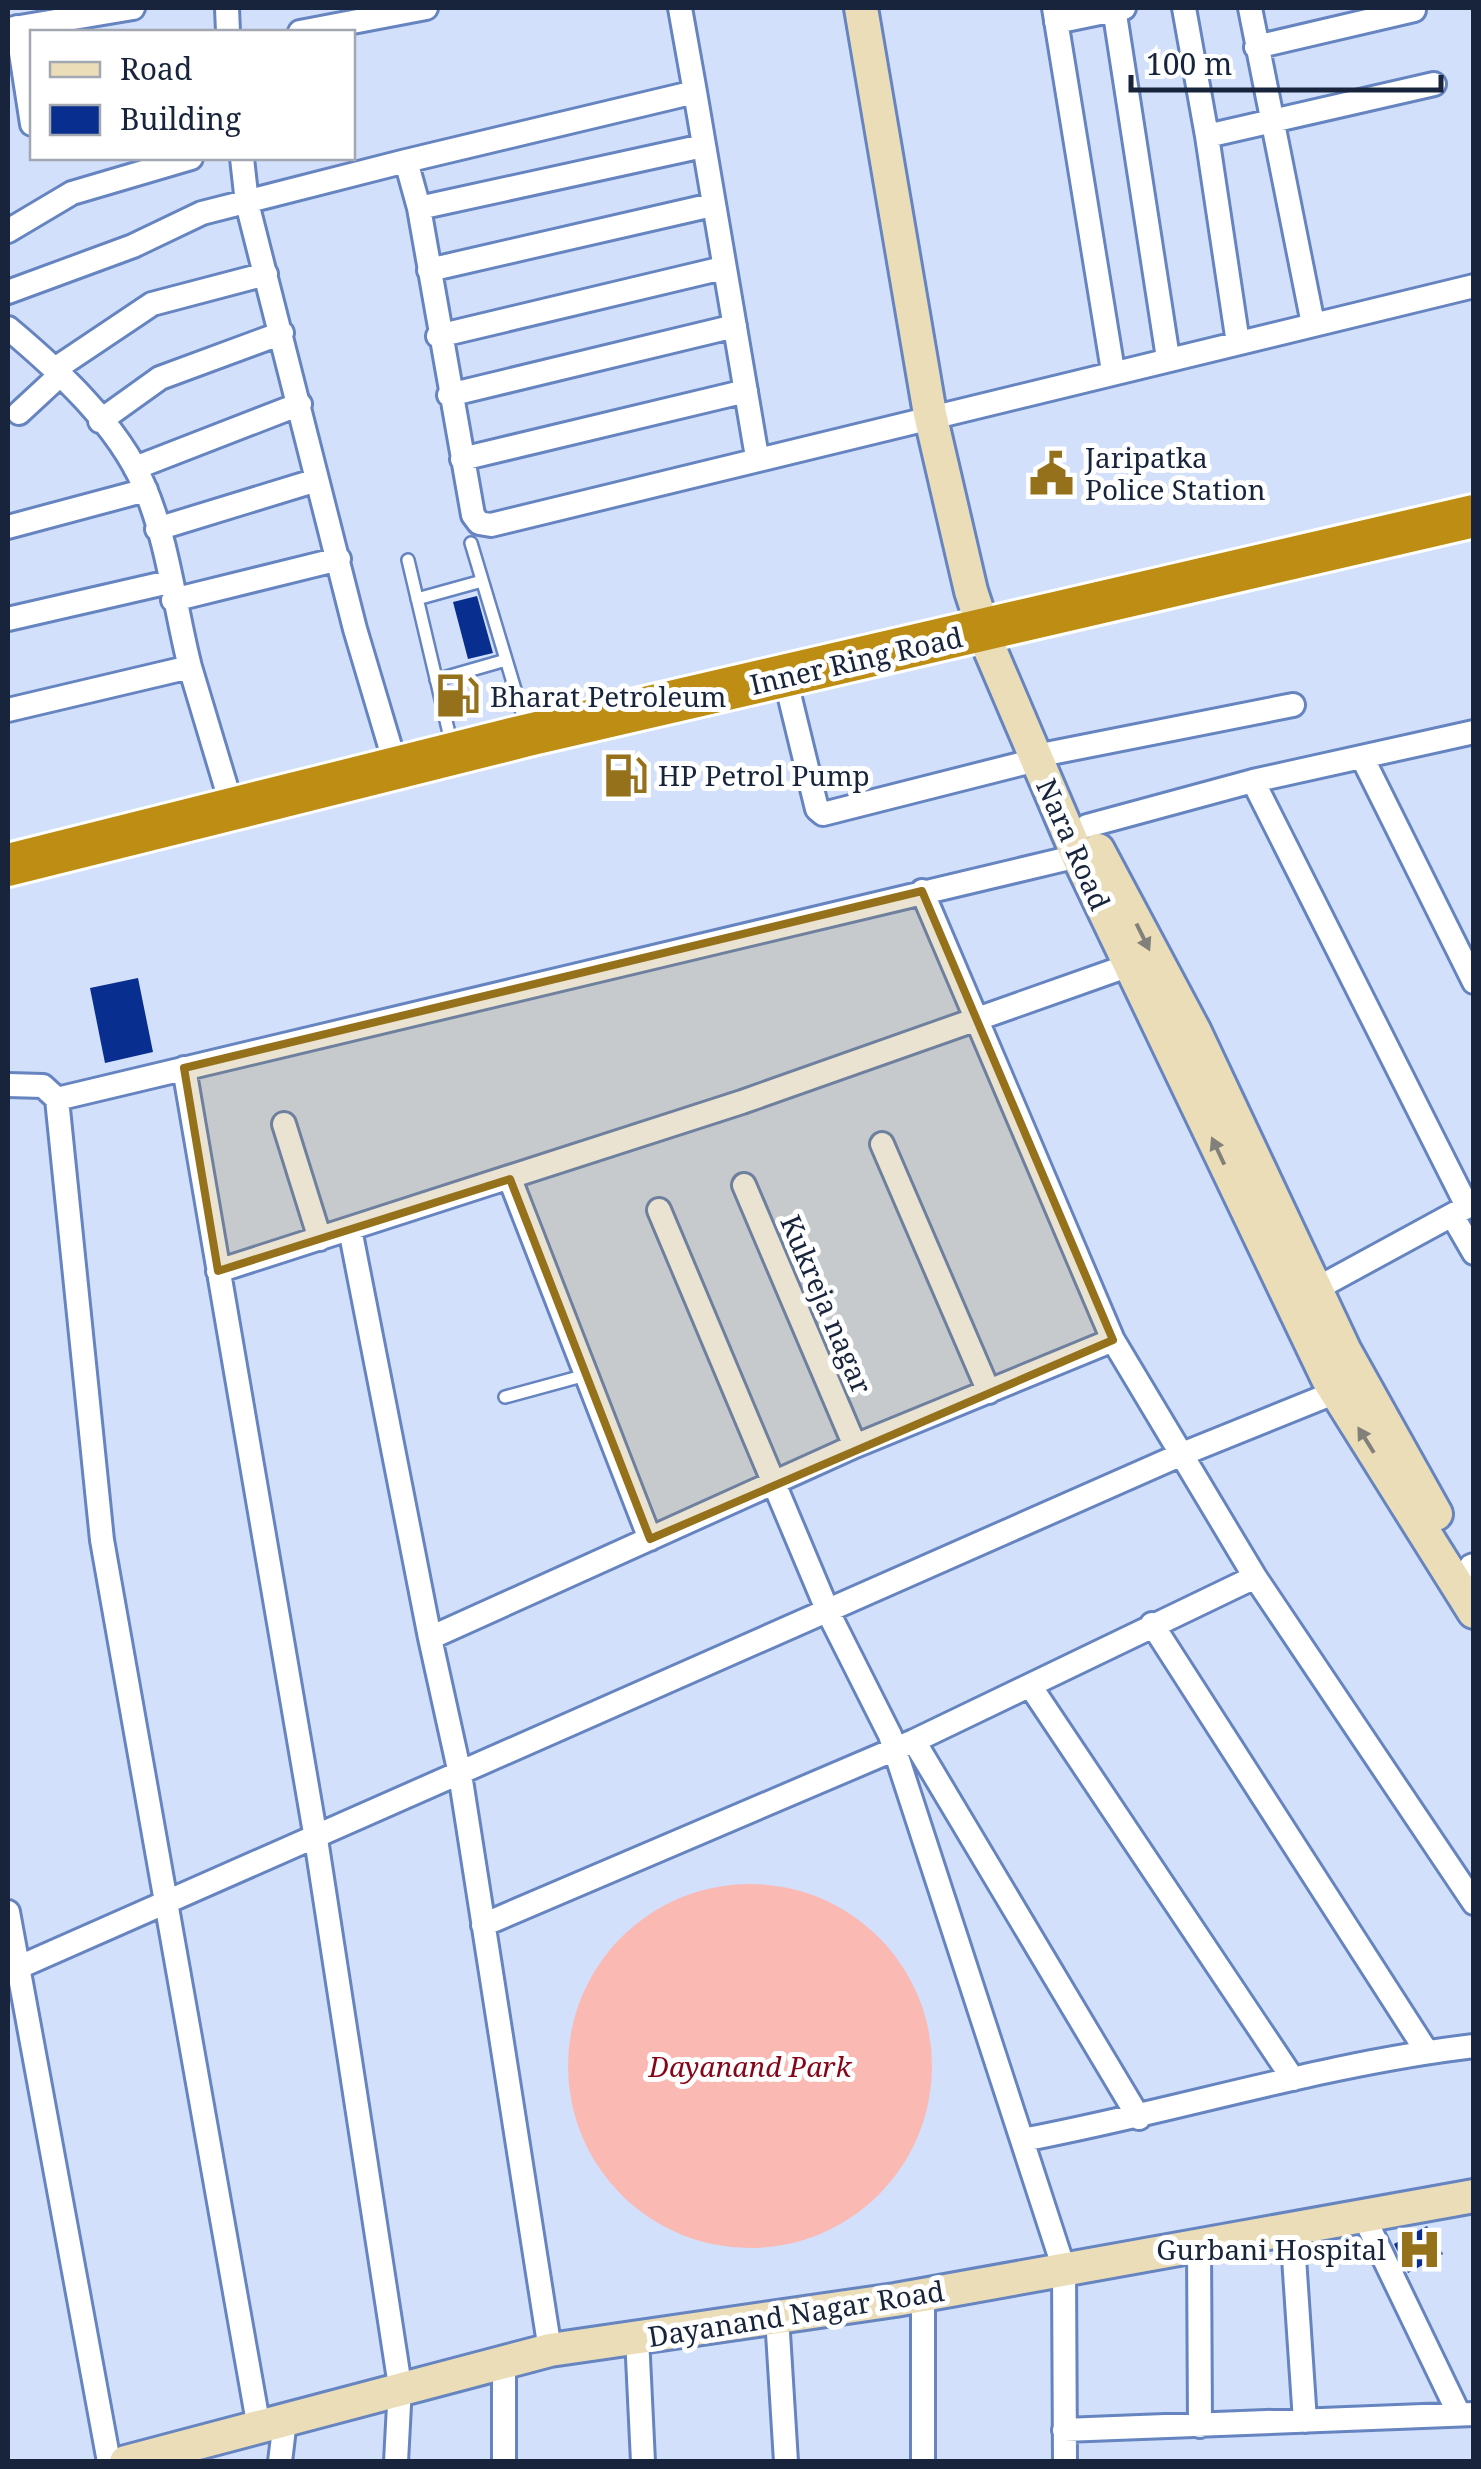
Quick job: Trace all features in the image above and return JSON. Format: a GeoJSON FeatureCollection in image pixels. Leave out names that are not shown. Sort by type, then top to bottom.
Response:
{"type":"FeatureCollection","features":[{"type":"Feature","properties":{"kind":"highway","name":"Inner Ring Road"},"geometry":{"type":"LineString","coordinates":[[8,886],[574,741],[789,694],[1474,516]]}},
{"type":"Feature","properties":{"kind":"highway","name":"Inner Ring Road"},"geometry":{"type":"LineString","coordinates":[[8,865],[528,735],[1474,543]]}},
{"type":"Feature","properties":{"kind":"main road","name":"Nara Road"},"geometry":{"type":"LineString","coordinates":[[861,8],[940,412],[997,638],[1130,965],[1336,1392],[1474,1612]]}},
{"type":"Feature","properties":{"kind":"main road","name":"Nara Road"},"geometry":{"type":"LineString","coordinates":[[884,8],[940,412]]}},
{"type":"Feature","properties":{"kind":"main road","name":"Nara Road"},"geometry":{"type":"LineString","coordinates":[[1082,841],[1195,1032],[1316,1289],[1429,1502],[1473,1567]]}},
{"type":"Feature","properties":{"kind":"main road","name":"Dayanand Nagar Road"},"geometry":{"type":"LineString","coordinates":[[126,2462],[400,2386],[550,2350],[922,2295],[1474,2196]]}},
{"type":"Feature","properties":{"kind":"street"},"geometry":{"type":"LineString","coordinates":[[30,115],[12,28],[133,8]]}},
{"type":"Feature","properties":{"kind":"street"},"geometry":{"type":"LineString","coordinates":[[310,30],[426,8]]}},
{"type":"Feature","properties":{"kind":"street"},"geometry":{"type":"LineString","coordinates":[[680,8],[756,456]]}},
{"type":"Feature","properties":{"kind":"street"},"geometry":{"type":"LineString","coordinates":[[1113,370],[1055,15],[1118,8],[1168,358]]}},
{"type":"Feature","properties":{"kind":"street"},"geometry":{"type":"LineString","coordinates":[[1184,8],[1238,343]]}},
{"type":"Feature","properties":{"kind":"street"},"geometry":{"type":"LineString","coordinates":[[1250,8],[1312,324]]}},
{"type":"Feature","properties":{"kind":"street"},"geometry":{"type":"LineString","coordinates":[[1256,48],[1414,10]]}},
{"type":"Feature","properties":{"kind":"street"},"geometry":{"type":"LineString","coordinates":[[1207,136],[1434,84]]}},
{"type":"Feature","properties":{"kind":"street"},"geometry":{"type":"LineString","coordinates":[[8,292],[134,246],[202,213],[695,92]]}},
{"type":"Feature","properties":{"kind":"street"},"geometry":{"type":"LineString","coordinates":[[418,208],[703,146]]}},
{"type":"Feature","properties":{"kind":"street"},"geometry":{"type":"LineString","coordinates":[[8,231],[72,192],[184,160]]}},
{"type":"Feature","properties":{"kind":"street"},"geometry":{"type":"LineString","coordinates":[[242,160],[246,202],[397,770]]}},
{"type":"Feature","properties":{"kind":"street"},"geometry":{"type":"LineString","coordinates":[[406,161],[418,208],[473,515],[480,523],[491,524],[756,456],[1474,286]]}},
{"type":"Feature","properties":{"kind":"street"},"geometry":{"type":"LineString","coordinates":[[429,270],[712,205]]}},
{"type":"Feature","properties":{"kind":"street"},"geometry":{"type":"LineString","coordinates":[[438,336],[723,268]]}},
{"type":"Feature","properties":{"kind":"street"},"geometry":{"type":"LineString","coordinates":[[19,413],[57,372],[152,304],[266,274]]}},
{"type":"Feature","properties":{"kind":"street"},"geometry":{"type":"LineString","coordinates":[[449,396],[734,326]]}},
{"type":"Feature","properties":{"kind":"street"},"geometry":{"type":"LineString","coordinates":[[8,328],[57,372],[136,468],[146,490],[190,667],[233,810]]}},
{"type":"Feature","properties":{"kind":"street"},"geometry":{"type":"LineString","coordinates":[[100,421],[160,378],[282,333]]}},
{"type":"Feature","properties":{"kind":"street"},"geometry":{"type":"LineString","coordinates":[[462,460],[746,392]]}},
{"type":"Feature","properties":{"kind":"street"},"geometry":{"type":"LineString","coordinates":[[136,468],[300,404]]}},
{"type":"Feature","properties":{"kind":"street"},"geometry":{"type":"LineString","coordinates":[[157,529],[318,480]]}},
{"type":"Feature","properties":{"kind":"street"},"geometry":{"type":"LineString","coordinates":[[8,527],[146,490]]}},
{"type":"Feature","properties":{"kind":"street"},"geometry":{"type":"LineString","coordinates":[[8,620],[339,559]]}},
{"type":"Feature","properties":{"kind":"street"},"geometry":{"type":"LineString","coordinates":[[8,710],[190,667]]}},
{"type":"Feature","properties":{"kind":"street"},"geometry":{"type":"LineString","coordinates":[[789,694],[817,810],[823,814],[1044,756],[1294,705]]}},
{"type":"Feature","properties":{"kind":"street"},"geometry":{"type":"LineString","coordinates":[[56,1099],[922,891],[1082,841],[1253,780],[1474,732]]}},
{"type":"Feature","properties":{"kind":"street"},"geometry":{"type":"LineString","coordinates":[[1362,757],[1474,982]]}},
{"type":"Feature","properties":{"kind":"street"},"geometry":{"type":"LineString","coordinates":[[1253,780],[1464,1208],[1474,1252]]}},
{"type":"Feature","properties":{"kind":"street"},"geometry":{"type":"LineString","coordinates":[[922,891],[1113,1340],[1255,1577],[1474,1903]]}},
{"type":"Feature","properties":{"kind":"street"},"geometry":{"type":"LineString","coordinates":[[218,1271],[510,1179],[1130,965]]}},
{"type":"Feature","properties":{"kind":"street"},"geometry":{"type":"LineString","coordinates":[[184,1068],[316,1839],[400,2386],[396,2462]]}},
{"type":"Feature","properties":{"kind":"street"},"geometry":{"type":"LineString","coordinates":[[8,1085],[43,1086],[56,1099],[102,1540],[168,1903],[280,2462]]}},
{"type":"Feature","properties":{"kind":"street"},"geometry":{"type":"LineString","coordinates":[[284,1124],[320,1239]]}},
{"type":"Feature","properties":{"kind":"street"},"geometry":{"type":"LineString","coordinates":[[882,1144],[989,1392]]}},
{"type":"Feature","properties":{"kind":"street"},"geometry":{"type":"LineString","coordinates":[[510,1179],[650,1539]]}},
{"type":"Feature","properties":{"kind":"street","name":"Kukreja nagar"},"geometry":{"type":"LineString","coordinates":[[744,1185],[855,1446]]}},
{"type":"Feature","properties":{"kind":"street"},"geometry":{"type":"LineString","coordinates":[[1316,1289],[1464,1208]]}},
{"type":"Feature","properties":{"kind":"street"},"geometry":{"type":"LineString","coordinates":[[660,1210],[828,1614],[904,1745],[1139,2118]]}},
{"type":"Feature","properties":{"kind":"street"},"geometry":{"type":"LineString","coordinates":[[350,1230],[460,1774],[550,2350]]}},
{"type":"Feature","properties":{"kind":"street"},"geometry":{"type":"LineString","coordinates":[[430,1638],[855,1446],[1113,1340]]}},
{"type":"Feature","properties":{"kind":"street"},"geometry":{"type":"LineString","coordinates":[[13,1970],[828,1614],[1180,1455],[1336,1392]]}},
{"type":"Feature","properties":{"kind":"street"},"geometry":{"type":"LineString","coordinates":[[483,1925],[904,1745],[1255,1577]]}},
{"type":"Feature","properties":{"kind":"street"},"geometry":{"type":"LineString","coordinates":[[1152,1624],[1427,2052]]}},
{"type":"Feature","properties":{"kind":"street"},"geometry":{"type":"LineString","coordinates":[[1032,1687],[1294,2079]]}},
{"type":"Feature","properties":{"kind":"street"},"geometry":{"type":"LineString","coordinates":[[904,1745],[1064,2269],[1065,2462]]}},
{"type":"Feature","properties":{"kind":"street"},"geometry":{"type":"LineString","coordinates":[[8,1912],[13,1970],[109,2462]]}},
{"type":"Feature","properties":{"kind":"street"},"geometry":{"type":"LineString","coordinates":[[1022,2140],[1139,2118],[1294,2079],[1474,2046]]}},
{"type":"Feature","properties":{"kind":"street"},"geometry":{"type":"LineString","coordinates":[[1064,2430],[1466,2414],[1363,2215]]}},
{"type":"Feature","properties":{"kind":"street"},"geometry":{"type":"LineString","coordinates":[[1292,2228],[1305,2421]]}},
{"type":"Feature","properties":{"kind":"street"},"geometry":{"type":"LineString","coordinates":[[1199,2245],[1200,2426]]}},
{"type":"Feature","properties":{"kind":"street"},"geometry":{"type":"LineString","coordinates":[[922,2295],[922,2462]]}},
{"type":"Feature","properties":{"kind":"street"},"geometry":{"type":"LineString","coordinates":[[778,2317],[786,2462]]}},
{"type":"Feature","properties":{"kind":"street"},"geometry":{"type":"LineString","coordinates":[[637,2338],[643,2462]]}},
{"type":"Feature","properties":{"kind":"street"},"geometry":{"type":"LineString","coordinates":[[504,2361],[504,2462]]}},
{"type":"Feature","properties":{"kind":"lane"},"geometry":{"type":"LineString","coordinates":[[471,543],[528,735]]}},
{"type":"Feature","properties":{"kind":"lane"},"geometry":{"type":"LineString","coordinates":[[408,560],[455,756]]}},
{"type":"Feature","properties":{"kind":"lane"},"geometry":{"type":"LineString","coordinates":[[417,599],[482,580]]}},
{"type":"Feature","properties":{"kind":"lane"},"geometry":{"type":"LineString","coordinates":[[436,680],[506,660]]}},
{"type":"Feature","properties":{"kind":"lane"},"geometry":{"type":"LineString","coordinates":[[505,1397],[586,1375]]}},
{"type":"Feature","properties":{"kind":"highlighted area"},"geometry":{"type":"Polygon","coordinates":[[[922,891],[1113,1340],[650,1539],[510,1179],[218,1271],[184,1068],[922,891]]]}},
{"type":"Feature","properties":{"kind":"green space","name":"Dayanand Park"},"geometry":{"type":"Polygon","coordinates":[[[750,1884],[786,1887],[820,1898],[851,1914],[879,1937],[902,1965],[918,1996],[929,2030],[929,2102],[918,2136],[902,2167],[879,2195],[851,2218],[820,2234],[786,2245],[750,2248],[714,2245],[680,2234],[649,2218],[621,2195],[598,2167],[582,2136],[571,2102],[568,2066],[571,2030],[582,1996],[598,1965],[621,1937],[649,1914],[680,1898],[714,1887],[750,1884]]]}},
{"type":"Feature","properties":{"kind":"building"},"geometry":{"type":"Polygon","coordinates":[[[477,596],[493,653],[468,659],[453,602],[477,596]]]}},
{"type":"Feature","properties":{"kind":"building"},"geometry":{"type":"Polygon","coordinates":[[[138,978],[153,1052],[105,1063],[90,988],[138,978]]]}},
{"type":"Feature","properties":{"kind":"building"},"geometry":{"type":"Polygon","coordinates":[[[1427,2226],[1443,2254],[1408,2273],[1394,2244],[1427,2226]]]}},
{"type":"Feature","properties":{"kind":"place","name":"Jaripatka Police Station"},"geometry":{"type":"Point","coordinates":[1052,473]}},
{"type":"Feature","properties":{"kind":"place","name":"Bharat Petroleum"},"geometry":{"type":"Point","coordinates":[457,696]}},
{"type":"Feature","properties":{"kind":"place","name":"HP Petrol Pump"},"geometry":{"type":"Point","coordinates":[625,775]}},
{"type":"Feature","properties":{"kind":"place","name":"Gurbani Hospital"},"geometry":{"type":"Point","coordinates":[1419,2249]}}]}
